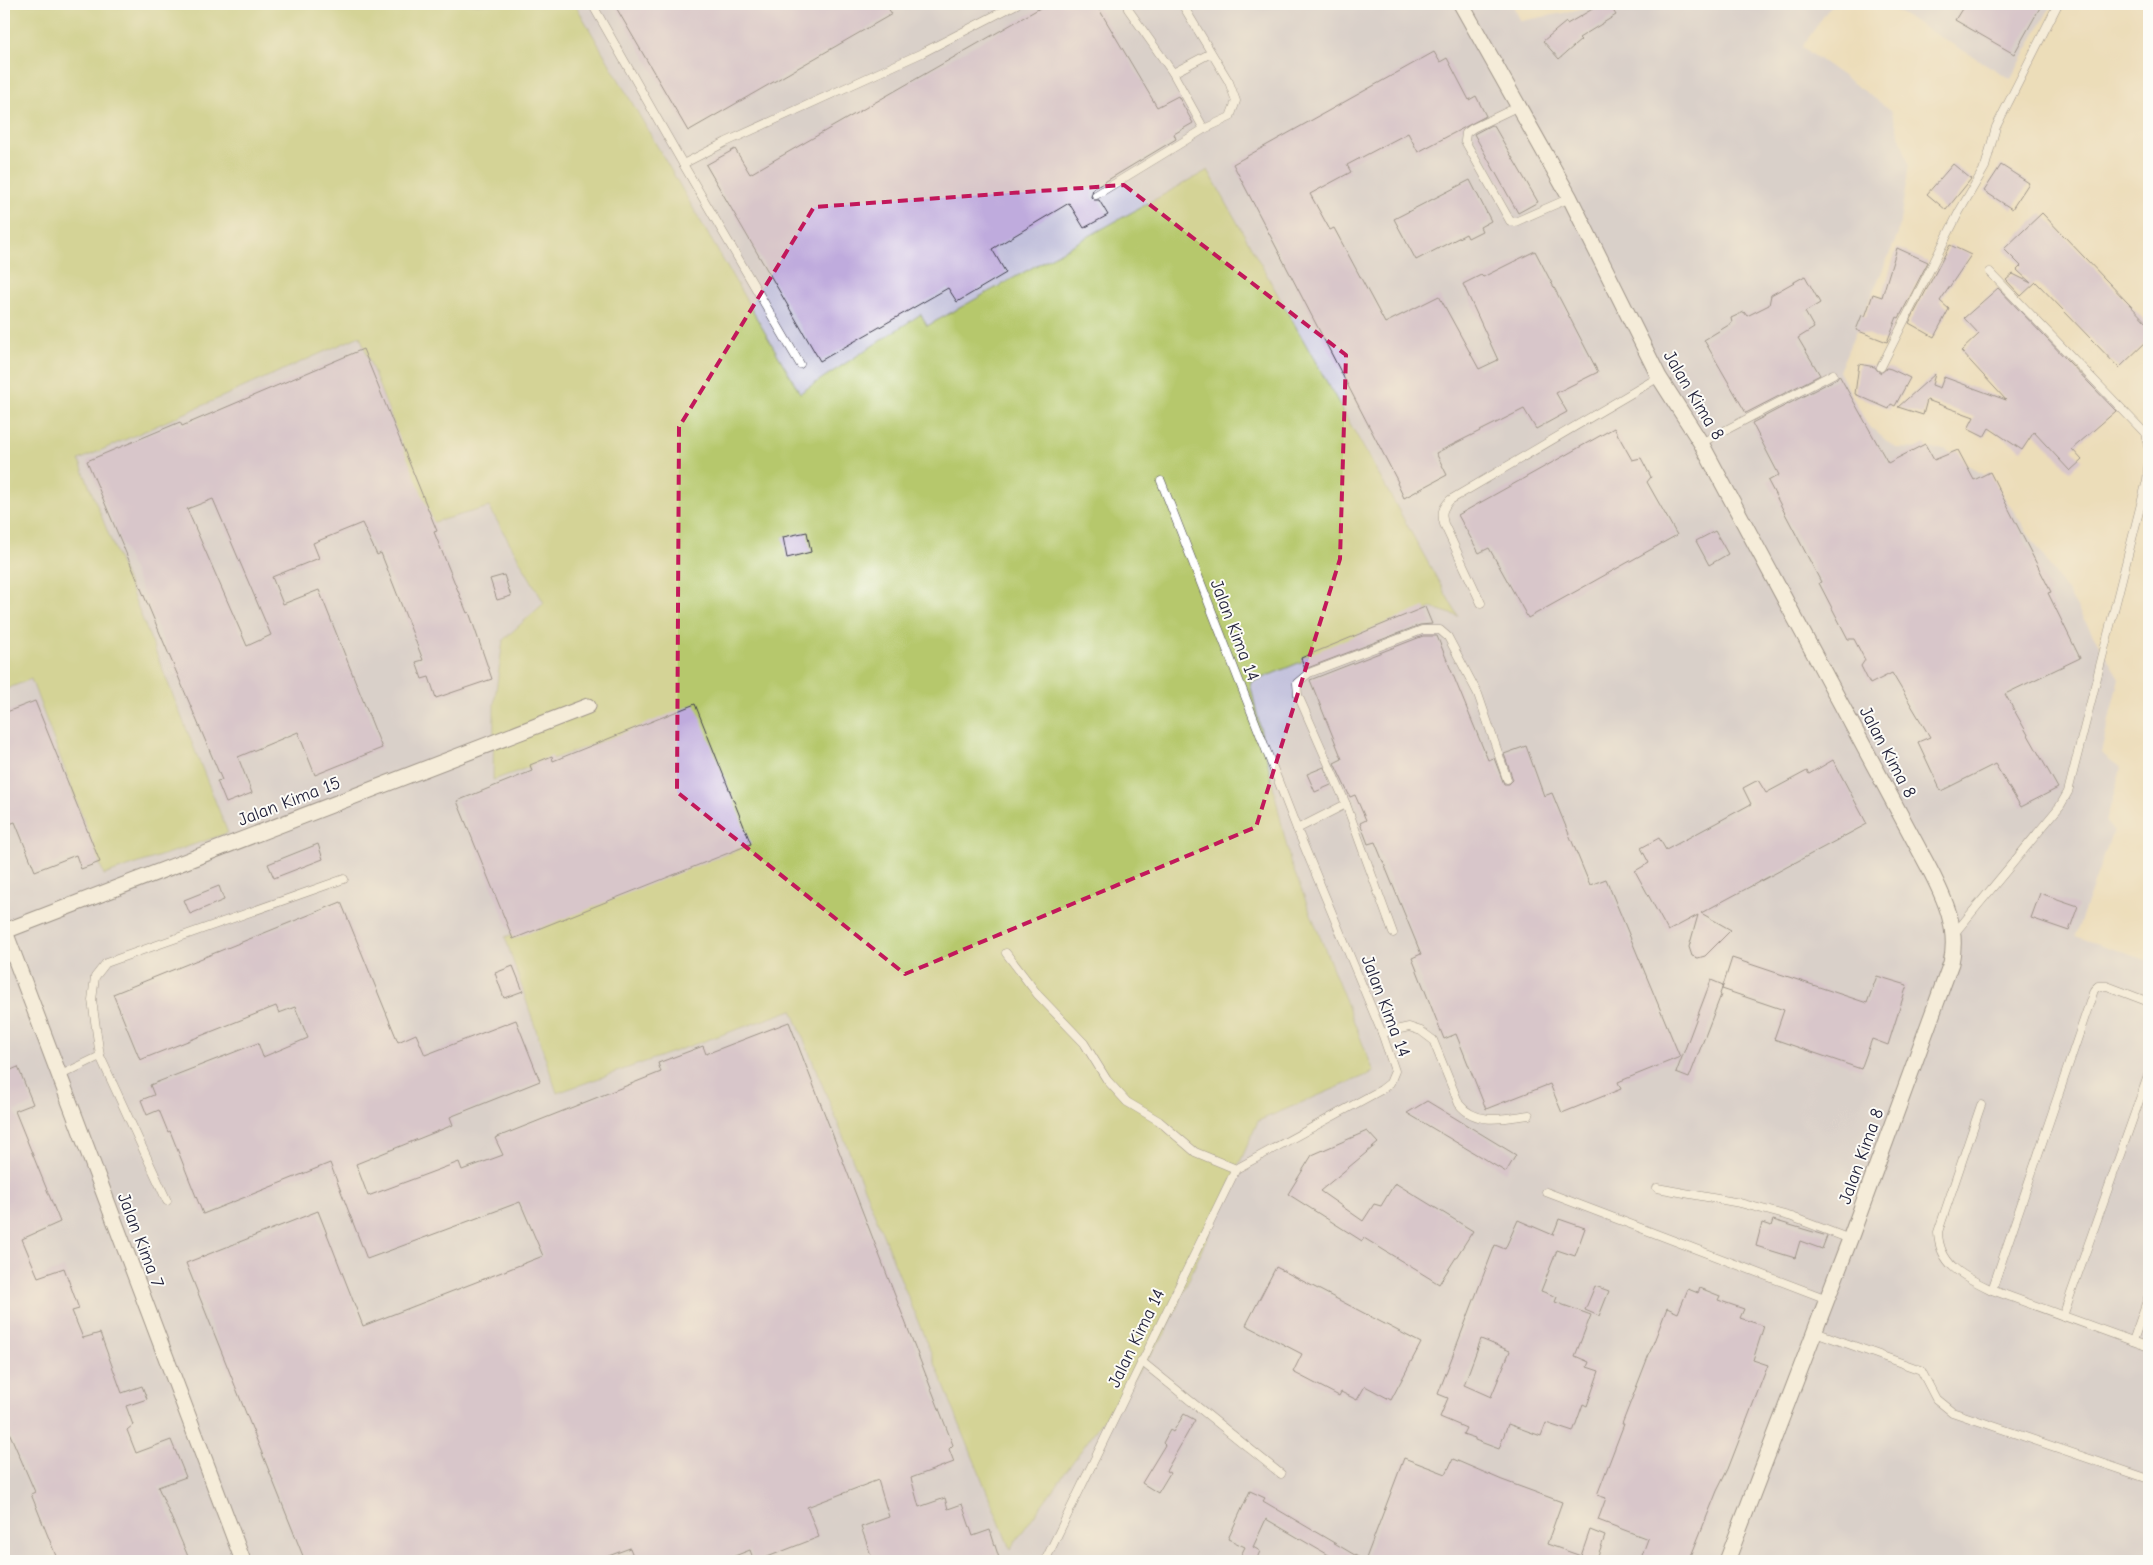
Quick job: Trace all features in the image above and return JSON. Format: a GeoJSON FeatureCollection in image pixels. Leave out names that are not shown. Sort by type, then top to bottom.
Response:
{"type":"FeatureCollection","features":[{"type":"Feature","properties":{"kind":"street","name":"Jalan Kima 8"},"geometry":{"type":"LineString","coordinates":[[1461,4],[1570,198],[1659,377],[1701,443],[1929,868],[1942,893],[1954,934],[1951,963],[1850,1239],[1727,1561]]}},
{"type":"Feature","properties":{"kind":"street","name":"Jalan Kima 15"},"geometry":{"type":"LineString","coordinates":[[4,930],[588,706]]}},
{"type":"Feature","properties":{"kind":"street","name":"Jalan Kima 7"},"geometry":{"type":"LineString","coordinates":[[4,930],[244,1561]]}},
{"type":"Feature","properties":{"kind":"lane"},"geometry":{"type":"LineString","coordinates":[[592,4],[800,364]]}},
{"type":"Feature","properties":{"kind":"lane"},"geometry":{"type":"LineString","coordinates":[[683,164],[735,138],[922,53],[1017,4]]}},
{"type":"Feature","properties":{"kind":"lane"},"geometry":{"type":"LineString","coordinates":[[1127,4],[1128,9],[1173,73],[1204,129]]}},
{"type":"Feature","properties":{"kind":"lane"},"geometry":{"type":"LineString","coordinates":[[1096,195],[1204,129],[1230,117],[1236,100],[1229,82],[1182,4]]}},
{"type":"Feature","properties":{"kind":"lane"},"geometry":{"type":"LineString","coordinates":[[1881,367],[1959,212],[1985,167],[1996,127],[2058,4]]}},
{"type":"Feature","properties":{"kind":"lane"},"geometry":{"type":"LineString","coordinates":[[1173,73],[1211,52]]}},
{"type":"Feature","properties":{"kind":"lane"},"geometry":{"type":"LineString","coordinates":[[1520,106],[1466,133],[1465,141],[1474,158],[1510,221],[1515,222],[1570,198]]}},
{"type":"Feature","properties":{"kind":"lane"},"geometry":{"type":"LineString","coordinates":[[1990,272],[2145,433],[2149,450]]}},
{"type":"Feature","properties":{"kind":"lane"},"geometry":{"type":"LineString","coordinates":[[1701,443],[1833,374]]}},
{"type":"Feature","properties":{"kind":"lane"},"geometry":{"type":"LineString","coordinates":[[1481,603],[1444,524],[1443,508],[1450,500],[1659,377]]}},
{"type":"Feature","properties":{"kind":"lane"},"geometry":{"type":"LineString","coordinates":[[1954,934],[2060,806],[2068,792],[2147,480],[2149,458]]}},
{"type":"Feature","properties":{"kind":"lane","name":"Jalan Kima 14"},"geometry":{"type":"LineString","coordinates":[[1045,1561],[1236,1169],[1390,1083],[1395,1071],[1382,1033],[1297,829],[1161,481]]}},
{"type":"Feature","properties":{"kind":"lane"},"geometry":{"type":"LineString","coordinates":[[1393,933],[1346,804],[1298,695],[1297,683],[1309,673],[1422,630],[1440,630],[1448,637],[1478,694],[1507,779]]}},
{"type":"Feature","properties":{"kind":"lane"},"geometry":{"type":"LineString","coordinates":[[1297,829],[1346,804]]}},
{"type":"Feature","properties":{"kind":"lane"},"geometry":{"type":"LineString","coordinates":[[166,1201],[100,1056],[92,1000],[95,977],[106,963],[344,879]]}},
{"type":"Feature","properties":{"kind":"lane"},"geometry":{"type":"LineString","coordinates":[[1006,953],[1038,995],[1084,1044],[1106,1080],[1127,1102],[1159,1121],[1195,1152],[1236,1169]]}},
{"type":"Feature","properties":{"kind":"lane"},"geometry":{"type":"LineString","coordinates":[[1992,1290],[2094,990],[2098,986],[2107,986],[2149,1002]]}},
{"type":"Feature","properties":{"kind":"lane"},"geometry":{"type":"LineString","coordinates":[[1382,1033],[1409,1028],[1421,1031],[1433,1040],[1459,1104],[1465,1112],[1489,1120],[1529,1115]]}},
{"type":"Feature","properties":{"kind":"lane"},"geometry":{"type":"LineString","coordinates":[[59,1076],[100,1056]]}},
{"type":"Feature","properties":{"kind":"lane"},"geometry":{"type":"LineString","coordinates":[[2063,1316],[2149,1073]]}},
{"type":"Feature","properties":{"kind":"lane"},"geometry":{"type":"LineString","coordinates":[[1981,1105],[1938,1232],[1938,1243],[1942,1252],[1959,1274],[1992,1290],[2149,1347]]}},
{"type":"Feature","properties":{"kind":"lane"},"geometry":{"type":"LineString","coordinates":[[1657,1188],[1740,1203],[1792,1217],[1850,1239]]}},
{"type":"Feature","properties":{"kind":"lane"},"geometry":{"type":"LineString","coordinates":[[1546,1192],[1827,1300]]}},
{"type":"Feature","properties":{"kind":"lane"},"geometry":{"type":"LineString","coordinates":[[2132,1341],[2149,1295]]}},
{"type":"Feature","properties":{"kind":"lane"},"geometry":{"type":"LineString","coordinates":[[1815,1332],[1921,1370],[1936,1398],[1952,1412],[2149,1479]]}},
{"type":"Feature","properties":{"kind":"lane"},"geometry":{"type":"LineString","coordinates":[[1141,1361],[1281,1474]]}},
{"type":"Feature","properties":{"kind":"highlighted area"},"geometry":{"type":"Polygon","coordinates":[[[1124,185],[1346,355],[1340,559],[1256,827],[905,974],[677,792],[679,427],[814,207],[1124,185]]]}},
{"type":"Feature","properties":{"kind":"shaded area"},"geometry":{"type":"Polygon","coordinates":[[[575,4],[1512,4],[1521,21],[1611,4],[1832,4],[1802,47],[1891,110],[1909,164],[1898,234],[1839,371],[1867,424],[1895,448],[1945,449],[1994,482],[2070,596],[2119,678],[2101,753],[2121,768],[2106,822],[2113,831],[2075,936],[2149,961],[2149,1561],[4,1561],[4,690],[31,679],[104,875],[228,833],[78,460],[360,335],[431,523],[489,507],[544,603],[503,640],[493,780],[690,710],[739,849],[505,937],[557,1092],[792,1010],[1010,1549],[1165,1334],[1258,1121],[1374,1072],[1290,861],[1249,683],[1432,608],[1457,616],[1208,170],[927,326],[921,314],[800,393],[575,4]]]}},
{"type":"Feature","properties":{"kind":"shaded area"},"geometry":{"type":"Polygon","coordinates":[[[1885,4],[2052,4],[2011,79],[1885,4]]]}},
{"type":"Feature","properties":{"kind":"green space"},"geometry":{"type":"Polygon","coordinates":[[[4,4],[575,4],[800,393],[921,314],[927,326],[1208,170],[1458,616],[1432,608],[1250,683],[1290,861],[1374,1072],[1258,1121],[1165,1334],[1010,1549],[792,1010],[557,1093],[505,937],[739,849],[690,710],[493,780],[494,705],[503,640],[544,603],[489,507],[431,523],[360,336],[79,460],[228,833],[104,875],[31,679],[4,690],[4,4]]]}},
{"type":"Feature","properties":{"kind":"building"},"geometry":{"type":"Polygon","coordinates":[[[614,4],[885,4],[892,14],[688,131],[614,4]]]}},
{"type":"Feature","properties":{"kind":"building"},"geometry":{"type":"Polygon","coordinates":[[[1047,4],[1096,4],[1157,107],[1178,96],[1193,123],[1174,134],[1176,139],[1093,189],[1091,197],[1094,200],[1099,200],[1108,215],[1084,228],[1069,203],[992,249],[1006,273],[957,302],[948,288],[820,361],[706,165],[735,149],[750,174],[1047,4]]]}},
{"type":"Feature","properties":{"kind":"building"},"geometry":{"type":"Polygon","coordinates":[[[1601,4],[1609,4],[1616,15],[1579,38],[1581,40],[1559,59],[1543,41],[1566,22],[1567,24],[1601,4]]]}},
{"type":"Feature","properties":{"kind":"building"},"geometry":{"type":"Polygon","coordinates":[[[1965,4],[2042,4],[2014,54],[1955,20],[1965,4]]]}},
{"type":"Feature","properties":{"kind":"building"},"geometry":{"type":"Polygon","coordinates":[[[1434,52],[1440,62],[1447,58],[1469,100],[1476,96],[1486,116],[1418,152],[1408,133],[1347,165],[1351,172],[1310,194],[1330,230],[1334,228],[1385,323],[1439,296],[1479,369],[1498,360],[1463,284],[1481,275],[1483,277],[1535,251],[1598,372],[1556,393],[1567,412],[1536,429],[1524,409],[1436,453],[1447,475],[1404,498],[1398,482],[1233,164],[1434,52]]]}},
{"type":"Feature","properties":{"kind":"building"},"geometry":{"type":"Polygon","coordinates":[[[1491,125],[1494,126],[1538,202],[1518,213],[1474,134],[1491,125]]]}},
{"type":"Feature","properties":{"kind":"building"},"geometry":{"type":"Polygon","coordinates":[[[1953,164],[1971,179],[1946,210],[1927,194],[1953,164]]]}},
{"type":"Feature","properties":{"kind":"building"},"geometry":{"type":"Polygon","coordinates":[[[2001,165],[2029,183],[2012,209],[1984,191],[2001,165]]]}},
{"type":"Feature","properties":{"kind":"building"},"geometry":{"type":"Polygon","coordinates":[[[1470,180],[1491,221],[1480,227],[1482,231],[1468,238],[1466,234],[1416,260],[1394,219],[1470,180]]]}},
{"type":"Feature","properties":{"kind":"building"},"geometry":{"type":"Polygon","coordinates":[[[2042,213],[2149,325],[2149,339],[2119,368],[2036,282],[2021,296],[2006,280],[2013,274],[2031,283],[2017,270],[2021,266],[2004,249],[2042,213]]]}},
{"type":"Feature","properties":{"kind":"building"},"geometry":{"type":"Polygon","coordinates":[[[1950,245],[1971,255],[1940,301],[1949,309],[1934,337],[1909,323],[1950,245]]]}},
{"type":"Feature","properties":{"kind":"building"},"geometry":{"type":"Polygon","coordinates":[[[1897,248],[1928,262],[1899,318],[1897,317],[1887,342],[1856,330],[1862,315],[1865,317],[1873,294],[1882,297],[1897,248]]]}},
{"type":"Feature","properties":{"kind":"building"},"geometry":{"type":"Polygon","coordinates":[[[1805,276],[1820,303],[1805,312],[1814,328],[1798,338],[1820,375],[1746,413],[1704,340],[1732,323],[1731,318],[1744,312],[1747,316],[1769,305],[1771,295],[1805,276]]]}},
{"type":"Feature","properties":{"kind":"building"},"geometry":{"type":"Polygon","coordinates":[[[1998,288],[2116,411],[2072,449],[2082,460],[2070,471],[2034,432],[2022,450],[1989,428],[1984,437],[1968,429],[1974,417],[1927,400],[1923,415],[1898,407],[1935,374],[1932,385],[1940,388],[1944,377],[2006,400],[1961,351],[1979,334],[1964,318],[1998,288]]]}},
{"type":"Feature","properties":{"kind":"building"},"geometry":{"type":"Polygon","coordinates":[[[363,349],[437,531],[434,532],[467,613],[469,612],[492,679],[436,698],[429,677],[422,679],[416,662],[423,660],[381,553],[377,555],[362,523],[313,543],[319,558],[272,577],[283,604],[319,590],[382,748],[315,775],[298,732],[238,757],[252,793],[226,803],[217,781],[222,780],[87,461],[180,422],[182,426],[363,349]],[[213,499],[187,509],[247,646],[271,635],[213,499]]]}},
{"type":"Feature","properties":{"kind":"building"},"geometry":{"type":"Polygon","coordinates":[[[1859,364],[1875,367],[1881,373],[1887,368],[1891,369],[1910,378],[1895,406],[1891,404],[1889,409],[1855,394],[1859,364]]]}},
{"type":"Feature","properties":{"kind":"building"},"geometry":{"type":"Polygon","coordinates":[[[1839,375],[1888,463],[1925,444],[1934,460],[1958,450],[1974,480],[1990,472],[2051,592],[2048,593],[2080,658],[2005,694],[2058,788],[2021,807],[1995,764],[1941,791],[1918,742],[1930,737],[1892,673],[1870,684],[1861,666],[1865,660],[1854,639],[1848,639],[1819,583],[1821,582],[1768,481],[1779,475],[1752,423],[1836,379],[1839,375]]]}},
{"type":"Feature","properties":{"kind":"building"},"geometry":{"type":"Polygon","coordinates":[[[1614,428],[1632,460],[1641,458],[1651,477],[1647,482],[1677,535],[1528,618],[1489,548],[1479,553],[1458,515],[1614,428]]]}},
{"type":"Feature","properties":{"kind":"building"},"geometry":{"type":"Polygon","coordinates":[[[1715,531],[1728,554],[1709,565],[1696,541],[1715,531]]]}},
{"type":"Feature","properties":{"kind":"building"},"geometry":{"type":"Polygon","coordinates":[[[807,532],[811,552],[787,558],[783,537],[807,532]]]}},
{"type":"Feature","properties":{"kind":"building"},"geometry":{"type":"Polygon","coordinates":[[[504,575],[511,596],[497,600],[490,579],[504,575]]]}},
{"type":"Feature","properties":{"kind":"building"},"geometry":{"type":"Polygon","coordinates":[[[1425,607],[1432,624],[1420,625],[1305,669],[1301,658],[1425,607]]]}},
{"type":"Feature","properties":{"kind":"building"},"geometry":{"type":"Polygon","coordinates":[[[1423,636],[1437,636],[1488,760],[1494,758],[1504,784],[1509,784],[1513,780],[1504,754],[1526,746],[1544,796],[1552,793],[1590,885],[1606,879],[1680,1057],[1618,1082],[1621,1089],[1562,1113],[1550,1084],[1486,1109],[1456,1034],[1444,1039],[1412,958],[1421,954],[1375,842],[1368,844],[1360,823],[1366,820],[1355,795],[1350,797],[1334,763],[1342,759],[1310,680],[1423,636]]]}},
{"type":"Feature","properties":{"kind":"building"},"geometry":{"type":"Polygon","coordinates":[[[35,701],[100,862],[81,869],[76,855],[35,871],[15,822],[4,826],[4,713],[35,701]]]}},
{"type":"Feature","properties":{"kind":"building"},"geometry":{"type":"Polygon","coordinates":[[[695,704],[751,844],[513,939],[457,801],[532,771],[530,765],[552,756],[553,761],[695,704]]]}},
{"type":"Feature","properties":{"kind":"building"},"geometry":{"type":"Polygon","coordinates":[[[1833,760],[1867,824],[1701,913],[1731,930],[1705,956],[1698,958],[1692,956],[1689,947],[1698,915],[1668,931],[1635,871],[1649,863],[1641,848],[1659,838],[1666,850],[1751,804],[1743,788],[1758,780],[1766,793],[1807,771],[1809,774],[1833,760]]]}},
{"type":"Feature","properties":{"kind":"building"},"geometry":{"type":"Polygon","coordinates":[[[1324,767],[1331,785],[1315,792],[1307,774],[1324,767]]]}},
{"type":"Feature","properties":{"kind":"building"},"geometry":{"type":"Polygon","coordinates":[[[318,844],[323,859],[274,878],[268,864],[318,844]]]}},
{"type":"Feature","properties":{"kind":"building"},"geometry":{"type":"Polygon","coordinates":[[[219,886],[224,900],[190,914],[184,900],[219,886]]]}},
{"type":"Feature","properties":{"kind":"building"},"geometry":{"type":"Polygon","coordinates":[[[2040,893],[2078,906],[2069,931],[2031,918],[2040,893]]]}},
{"type":"Feature","properties":{"kind":"building"},"geometry":{"type":"Polygon","coordinates":[[[341,902],[398,1042],[416,1034],[425,1055],[516,1020],[540,1081],[450,1117],[453,1125],[356,1164],[368,1196],[459,1162],[462,1170],[503,1155],[495,1138],[661,1072],[658,1063],[703,1046],[706,1054],[789,1022],[953,1445],[949,1449],[954,1462],[911,1478],[919,1507],[945,1498],[948,1509],[962,1504],[973,1536],[990,1530],[1000,1561],[873,1561],[861,1527],[889,1517],[878,1480],[807,1507],[819,1537],[757,1561],[754,1561],[750,1550],[722,1561],[635,1561],[630,1548],[595,1561],[305,1561],[186,1263],[318,1211],[363,1326],[543,1256],[520,1202],[367,1259],[330,1163],[203,1214],[170,1131],[168,1132],[159,1110],[147,1115],[141,1100],[154,1095],[150,1085],[258,1043],[263,1057],[308,1038],[295,1007],[279,1013],[276,1006],[140,1060],[113,994],[341,902]]]}},
{"type":"Feature","properties":{"kind":"building"},"geometry":{"type":"Polygon","coordinates":[[[1732,958],[1867,1003],[1877,976],[1907,985],[1888,1045],[1872,1039],[1861,1069],[1774,1039],[1784,1010],[1722,989],[1732,958]]]}},
{"type":"Feature","properties":{"kind":"building"},"geometry":{"type":"Polygon","coordinates":[[[513,966],[523,991],[504,998],[495,973],[513,966]]]}},
{"type":"Feature","properties":{"kind":"building"},"geometry":{"type":"Polygon","coordinates":[[[1711,980],[1723,985],[1721,995],[1689,1078],[1676,1073],[1711,980]]]}},
{"type":"Feature","properties":{"kind":"building"},"geometry":{"type":"Polygon","coordinates":[[[18,1067],[33,1104],[15,1111],[60,1222],[22,1239],[38,1277],[64,1268],[79,1309],[72,1311],[83,1338],[100,1333],[122,1393],[142,1386],[147,1399],[126,1406],[133,1425],[127,1430],[136,1453],[171,1440],[186,1477],[158,1487],[190,1561],[58,1561],[31,1494],[35,1492],[6,1425],[4,1417],[4,1073],[18,1067]]]}},
{"type":"Feature","properties":{"kind":"building"},"geometry":{"type":"Polygon","coordinates":[[[1427,1101],[1516,1155],[1506,1172],[1407,1113],[1427,1101]]]}},
{"type":"Feature","properties":{"kind":"building"},"geometry":{"type":"Polygon","coordinates":[[[1367,1131],[1378,1143],[1320,1191],[1363,1221],[1374,1204],[1381,1206],[1395,1183],[1473,1231],[1439,1284],[1364,1238],[1362,1241],[1288,1194],[1312,1155],[1367,1131]]]}},
{"type":"Feature","properties":{"kind":"building"},"geometry":{"type":"Polygon","coordinates":[[[1559,1219],[1585,1228],[1575,1256],[1557,1250],[1541,1291],[1557,1297],[1555,1302],[1591,1315],[1575,1356],[1589,1362],[1587,1367],[1599,1371],[1587,1406],[1583,1404],[1573,1432],[1546,1423],[1541,1436],[1508,1424],[1499,1449],[1463,1434],[1466,1428],[1440,1417],[1448,1398],[1438,1394],[1495,1245],[1505,1249],[1518,1220],[1553,1235],[1559,1219]],[[1481,1339],[1464,1385],[1491,1397],[1510,1351],[1481,1339]]]}},
{"type":"Feature","properties":{"kind":"building"},"geometry":{"type":"Polygon","coordinates":[[[1773,1220],[1827,1236],[1822,1249],[1800,1241],[1795,1258],[1756,1246],[1762,1223],[1771,1226],[1773,1220]]]}},
{"type":"Feature","properties":{"kind":"building"},"geometry":{"type":"Polygon","coordinates":[[[1276,1267],[1421,1343],[1391,1400],[1365,1386],[1357,1400],[1341,1392],[1339,1396],[1293,1372],[1302,1354],[1246,1325],[1276,1267]]]}},
{"type":"Feature","properties":{"kind":"building"},"geometry":{"type":"Polygon","coordinates":[[[1595,1286],[1609,1291],[1599,1316],[1585,1310],[1595,1286]]]}},
{"type":"Feature","properties":{"kind":"building"},"geometry":{"type":"Polygon","coordinates":[[[1700,1288],[1720,1296],[1718,1300],[1744,1309],[1740,1318],[1764,1326],[1753,1360],[1768,1365],[1728,1469],[1717,1491],[1689,1561],[1640,1561],[1648,1539],[1598,1520],[1606,1498],[1597,1495],[1667,1308],[1678,1313],[1688,1289],[1698,1293],[1700,1288]]]}},
{"type":"Feature","properties":{"kind":"building"},"geometry":{"type":"Polygon","coordinates":[[[1184,1414],[1195,1420],[1166,1471],[1170,1473],[1158,1493],[1142,1483],[1165,1445],[1163,1443],[1170,1430],[1173,1432],[1184,1414]]]}},
{"type":"Feature","properties":{"kind":"building"},"geometry":{"type":"Polygon","coordinates":[[[1404,1458],[1446,1474],[1453,1459],[1502,1480],[1562,1502],[1547,1544],[1581,1556],[1590,1530],[1605,1536],[1596,1561],[1365,1561],[1404,1458]]]}},
{"type":"Feature","properties":{"kind":"building"},"geometry":{"type":"Polygon","coordinates":[[[1250,1491],[1265,1498],[1263,1501],[1365,1561],[1338,1561],[1266,1519],[1253,1547],[1260,1551],[1256,1561],[1238,1561],[1245,1547],[1228,1539],[1250,1491]]]}}]}
